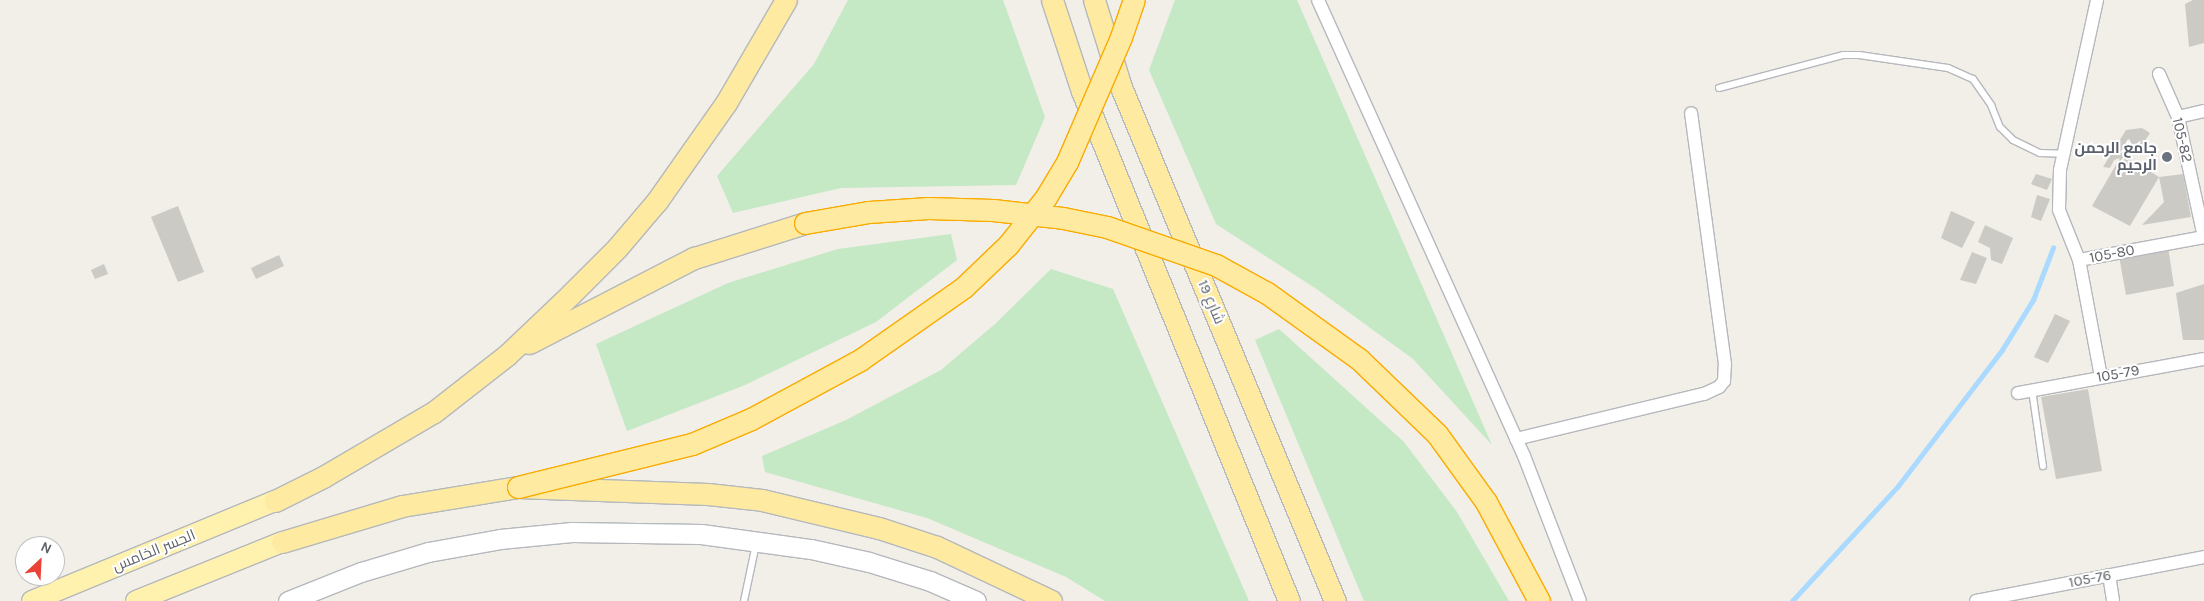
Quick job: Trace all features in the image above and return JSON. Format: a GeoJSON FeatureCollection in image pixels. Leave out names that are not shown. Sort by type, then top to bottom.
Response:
{"type":"FeatureCollection","features":[{"type":"Feature","properties":{"kind":"highway"},"geometry":{"type":"LineString","coordinates":[[275,501],[323,478],[434,412],[507,355],[617,248],[657,200],[726,103],[786,0]]}},
{"type":"Feature","properties":{"kind":"highway"},"geometry":{"type":"LineString","coordinates":[[1052,0],[1082,91],[1289,601]]}},
{"type":"Feature","properties":{"kind":"highway","name":"شارع 19"},"geometry":{"type":"LineString","coordinates":[[1094,0],[1121,86],[1335,601]]}},
{"type":"Feature","properties":{"kind":"highway"},"geometry":{"type":"LineString","coordinates":[[282,542],[402,506],[518,487],[692,444],[750,419],[860,360],[962,288],[1008,246],[1046,197],[1067,162],[1122,37],[1134,0]]}},
{"type":"Feature","properties":{"kind":"highway"},"geometry":{"type":"LineString","coordinates":[[507,355],[694,258],[744,240],[805,223],[869,212],[928,208],[1002,211],[1063,218],[1107,227],[1216,265],[1267,293],[1360,359],[1425,422],[1464,468],[1513,548],[1539,601]]}},
{"type":"Feature","properties":{"kind":"highway"},"geometry":{"type":"LineString","coordinates":[[518,487],[708,494],[820,513],[937,547],[1051,601]]}},
{"type":"Feature","properties":{"kind":"main road","name":"الجسر الخامس"},"geometry":{"type":"LineString","coordinates":[[32,601],[275,501]]}},
{"type":"Feature","properties":{"kind":"main road"},"geometry":{"type":"LineString","coordinates":[[288,601],[371,569],[428,552],[500,539],[572,532],[641,532],[756,540],[869,562],[930,581],[976,601]]}},
{"type":"Feature","properties":{"kind":"main road"},"geometry":{"type":"LineString","coordinates":[[136,601],[282,542]]}},
{"type":"Feature","properties":{"kind":"street"},"geometry":{"type":"LineString","coordinates":[[1318,0],[1516,439],[1580,601]]}},
{"type":"Feature","properties":{"kind":"street"},"geometry":{"type":"LineString","coordinates":[[2079,260],[2059,210],[2064,154],[2096,0]]}},
{"type":"Feature","properties":{"kind":"street","name":"105-82"},"geometry":{"type":"LineString","coordinates":[[2159,74],[2178,117],[2204,237]]}},
{"type":"Feature","properties":{"kind":"street"},"geometry":{"type":"LineString","coordinates":[[2178,117],[2204,111]]}},
{"type":"Feature","properties":{"kind":"street"},"geometry":{"type":"LineString","coordinates":[[1516,439],[1712,392],[1724,380],[1725,364],[1692,113]]}},
{"type":"Feature","properties":{"kind":"street","name":"105-80"},"geometry":{"type":"LineString","coordinates":[[2101,378],[2079,260],[2204,237]]}},
{"type":"Feature","properties":{"kind":"street","name":"105-79"},"geometry":{"type":"LineString","coordinates":[[2018,393],[2204,358]]}},
{"type":"Feature","properties":{"kind":"street","name":"105-76"},"geometry":{"type":"LineString","coordinates":[[1984,600],[2204,556]]}},
{"type":"Feature","properties":{"kind":"street"},"geometry":{"type":"LineString","coordinates":[[2109,575],[2113,601]]}},
{"type":"Feature","properties":{"kind":"lane"},"geometry":{"type":"LineString","coordinates":[[1719,88],[1843,55],[1859,54],[1948,68],[1973,79],[1991,105],[2000,127],[2013,140],[2040,153],[2064,154]]}},
{"type":"Feature","properties":{"kind":"lane"},"geometry":{"type":"LineString","coordinates":[[2032,390],[2043,466]]}},
{"type":"Feature","properties":{"kind":"lane"},"geometry":{"type":"LineString","coordinates":[[744,601],[756,540]]}},
{"type":"Feature","properties":{"kind":"green space"},"geometry":{"type":"Polygon","coordinates":[[[848,0],[1003,0],[1045,117],[1016,185],[841,188],[733,213],[717,176],[814,64],[848,0]]]}},
{"type":"Feature","properties":{"kind":"green space"},"geometry":{"type":"Polygon","coordinates":[[[1175,0],[1297,0],[1492,445],[1413,359],[1318,290],[1216,224],[1149,70],[1175,0]]]}},
{"type":"Feature","properties":{"kind":"green space"},"geometry":{"type":"Polygon","coordinates":[[[951,234],[957,260],[876,322],[745,385],[627,431],[596,344],[728,283],[838,249],[951,234]]]}},
{"type":"Feature","properties":{"kind":"green space"},"geometry":{"type":"Polygon","coordinates":[[[1051,269],[1113,289],[1249,601],[1105,601],[1066,577],[927,518],[765,472],[762,456],[846,420],[941,370],[995,324],[1051,269]]]}},
{"type":"Feature","properties":{"kind":"green space"},"geometry":{"type":"Polygon","coordinates":[[[1279,329],[1404,442],[1457,512],[1509,601],[1364,601],[1255,340],[1279,329]]]}},
{"type":"Feature","properties":{"kind":"building"},"geometry":{"type":"Polygon","coordinates":[[[2193,0],[2204,0],[2204,43],[2189,47],[2185,4],[2193,0]]]}},
{"type":"Feature","properties":{"kind":"building"},"geometry":{"type":"Polygon","coordinates":[[[2142,128],[2150,133],[2136,154],[2125,156],[2159,177],[2130,226],[2092,206],[2120,158],[2114,160],[2110,168],[2103,167],[2126,130],[2142,128]]]}},
{"type":"Feature","properties":{"kind":"building"},"geometry":{"type":"Polygon","coordinates":[[[2036,174],[2052,179],[2047,190],[2031,184],[2036,174]]]}},
{"type":"Feature","properties":{"kind":"building"},"geometry":{"type":"Polygon","coordinates":[[[2183,174],[2191,217],[2142,225],[2164,202],[2159,177],[2183,174]]]}},
{"type":"Feature","properties":{"kind":"building"},"geometry":{"type":"Polygon","coordinates":[[[2037,195],[2050,199],[2041,221],[2031,217],[2037,195]]]}},
{"type":"Feature","properties":{"kind":"building"},"geometry":{"type":"Polygon","coordinates":[[[178,206],[204,272],[178,282],[151,217],[178,206]]]}},
{"type":"Feature","properties":{"kind":"building"},"geometry":{"type":"Polygon","coordinates":[[[1951,211],[1975,222],[1962,248],[1941,238],[1951,211]]]}},
{"type":"Feature","properties":{"kind":"building"},"geometry":{"type":"Polygon","coordinates":[[[1985,225],[2013,238],[2002,264],[1991,260],[1990,248],[1978,242],[1985,225]]]}},
{"type":"Feature","properties":{"kind":"building"},"geometry":{"type":"Polygon","coordinates":[[[2168,247],[2174,286],[2126,295],[2119,256],[2168,247]]]}},
{"type":"Feature","properties":{"kind":"building"},"geometry":{"type":"Polygon","coordinates":[[[1972,252],[1987,258],[1976,284],[1960,280],[1972,252]]]}},
{"type":"Feature","properties":{"kind":"building"},"geometry":{"type":"Polygon","coordinates":[[[279,255],[284,266],[256,279],[251,268],[279,255]]]}},
{"type":"Feature","properties":{"kind":"building"},"geometry":{"type":"Polygon","coordinates":[[[104,264],[108,274],[95,279],[91,270],[104,264]]]}},
{"type":"Feature","properties":{"kind":"building"},"geometry":{"type":"Polygon","coordinates":[[[2204,284],[2204,340],[2183,340],[2176,293],[2204,284]]]}},
{"type":"Feature","properties":{"kind":"building"},"geometry":{"type":"Polygon","coordinates":[[[2055,314],[2070,321],[2048,363],[2034,357],[2055,314]]]}},
{"type":"Feature","properties":{"kind":"building"},"geometry":{"type":"Polygon","coordinates":[[[2088,389],[2102,471],[2056,479],[2041,397],[2088,389]]]}},
{"type":"Feature","properties":{"kind":"waterway"},"geometry":{"type":"LineString","coordinates":[[1792,601],[1898,486],[2002,350],[2033,300],[2053,248]]}},
{"type":"Feature","properties":{"kind":"place","name":"جامع الرحمن الرحيم"},"geometry":{"type":"Point","coordinates":[2167,157]}}]}
